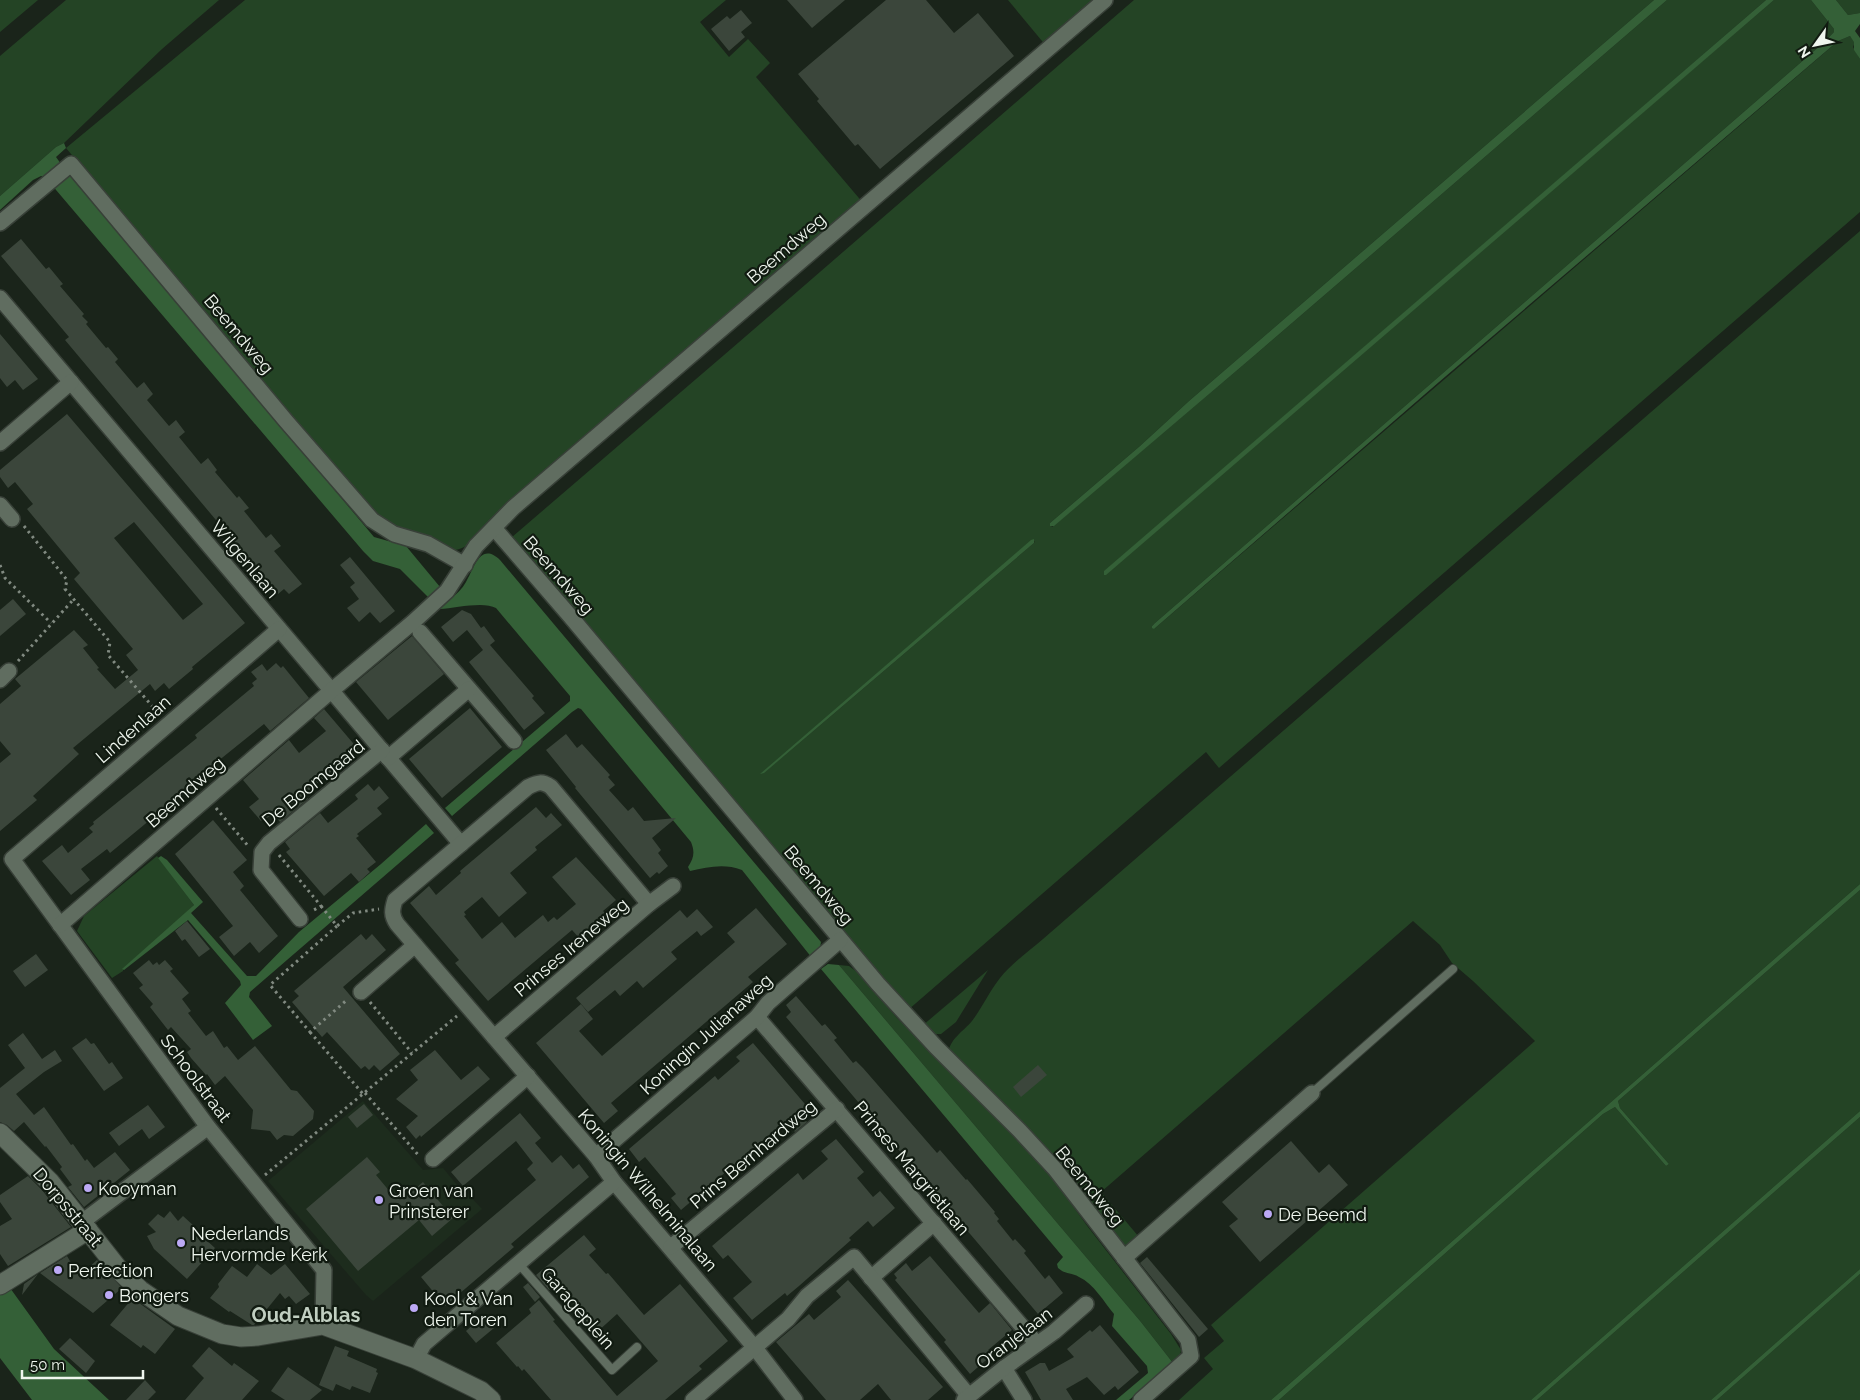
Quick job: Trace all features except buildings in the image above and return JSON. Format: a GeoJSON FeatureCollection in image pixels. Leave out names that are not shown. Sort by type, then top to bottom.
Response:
{"type":"FeatureCollection","features":[{"type":"Feature","properties":{"kind":"street","name":"Beemdweg"},"geometry":{"type":"LineString","coordinates":[[60,925],[447,591],[476,546],[513,508],[1105,0]]}},
{"type":"Feature","properties":{"kind":"street","name":"Beemdweg"},"geometry":{"type":"LineString","coordinates":[[0,223],[71,164],[372,520],[394,534],[428,544],[465,565]]}},
{"type":"Feature","properties":{"kind":"street","name":"Wilgenlaan"},"geometry":{"type":"LineString","coordinates":[[0,298],[461,844]]}},
{"type":"Feature","properties":{"kind":"street"},"geometry":{"type":"LineString","coordinates":[[0,443],[71,382]]}},
{"type":"Feature","properties":{"kind":"street"},"geometry":{"type":"LineString","coordinates":[[0,505],[12,519]]}},
{"type":"Feature","properties":{"kind":"street","name":"Beemdweg"},"geometry":{"type":"LineString","coordinates":[[494,528],[840,940],[936,1047],[1020,1131],[1054,1170],[1188,1340],[1191,1356],[1141,1400]]}},
{"type":"Feature","properties":{"kind":"street","name":"Lindenlaan"},"geometry":{"type":"LineString","coordinates":[[12,859],[279,629]]}},
{"type":"Feature","properties":{"kind":"street"},"geometry":{"type":"LineString","coordinates":[[420,632],[514,741]]}},
{"type":"Feature","properties":{"kind":"street","name":"De Boomgaard"},"geometry":{"type":"LineString","coordinates":[[300,918],[260,870],[265,848],[469,689]]}},
{"type":"Feature","properties":{"kind":"street"},"geometry":{"type":"LineString","coordinates":[[392,908],[396,900],[537,782],[544,782],[551,787],[649,904]]}},
{"type":"Feature","properties":{"kind":"street","name":"Schoolstraat"},"geometry":{"type":"LineString","coordinates":[[12,859],[208,1127],[324,1270],[323,1325]]}},
{"type":"Feature","properties":{"kind":"street","name":"Prinses Ireneweg"},"geometry":{"type":"LineString","coordinates":[[494,1037],[649,904],[673,886]]}},
{"type":"Feature","properties":{"kind":"street","name":"Koningin Wilhelminalaan"},"geometry":{"type":"LineString","coordinates":[[392,908],[392,916],[415,945],[596,1156],[614,1182],[755,1348],[795,1400]]}},
{"type":"Feature","properties":{"kind":"street","name":"Koningin Julianaweg"},"geometry":{"type":"LineString","coordinates":[[596,1156],[758,1017],[768,1003],[840,940]]}},
{"type":"Feature","properties":{"kind":"street"},"geometry":{"type":"LineString","coordinates":[[361,992],[415,945]]}},
{"type":"Feature","properties":{"kind":"street","name":"Prinses Margrietlaan"},"geometry":{"type":"LineString","coordinates":[[758,1017],[1037,1344]]}},
{"type":"Feature","properties":{"kind":"street"},"geometry":{"type":"LineString","coordinates":[[433,1159],[528,1076]]}},
{"type":"Feature","properties":{"kind":"street"},"geometry":{"type":"LineString","coordinates":[[1124,1258],[1312,1093]]}},
{"type":"Feature","properties":{"kind":"street","name":"Prins Bernhardweg"},"geometry":{"type":"LineString","coordinates":[[671,1247],[837,1109]]}},
{"type":"Feature","properties":{"kind":"street"},"geometry":{"type":"LineString","coordinates":[[6,1281],[85,1226],[208,1127]]}},
{"type":"Feature","properties":{"kind":"street","name":"Dorpsstraat"},"geometry":{"type":"LineString","coordinates":[[0,1133],[50,1182],[120,1271],[140,1290],[178,1316],[204,1328],[240,1337],[258,1336],[323,1325],[416,1359],[480,1391],[491,1400]]}},
{"type":"Feature","properties":{"kind":"street"},"geometry":{"type":"LineString","coordinates":[[416,1359],[424,1344],[614,1182]]}},
{"type":"Feature","properties":{"kind":"street"},"geometry":{"type":"LineString","coordinates":[[871,1278],[934,1223]]}},
{"type":"Feature","properties":{"kind":"street"},"geometry":{"type":"LineString","coordinates":[[694,1400],[788,1320],[807,1296],[854,1257],[967,1398]]}},
{"type":"Feature","properties":{"kind":"street","name":"Oranjelaan"},"geometry":{"type":"LineString","coordinates":[[967,1398],[1004,1368],[1054,1332],[1086,1304]]}},
{"type":"Feature","properties":{"kind":"street"},"geometry":{"type":"LineString","coordinates":[[1004,1368],[1024,1400]]}},
{"type":"Feature","properties":{"kind":"lane"},"geometry":{"type":"LineString","coordinates":[[1312,1093],[1453,969]]}},
{"type":"Feature","properties":{"kind":"lane","name":"Garageplein"},"geometry":{"type":"LineString","coordinates":[[518,1263],[612,1370],[638,1348]]}},
{"type":"Feature","properties":{"kind":"path"},"geometry":{"type":"LineString","coordinates":[[12,519],[18,520],[67,580],[65,589],[110,642],[108,655],[168,724]]}},
{"type":"Feature","properties":{"kind":"path"},"geometry":{"type":"LineString","coordinates":[[0,565],[6,578],[51,623]]}},
{"type":"Feature","properties":{"kind":"path"},"geometry":{"type":"LineString","coordinates":[[5,676],[73,600]]}},
{"type":"Feature","properties":{"kind":"path"},"geometry":{"type":"LineString","coordinates":[[207,798],[253,851],[265,848],[321,906],[337,926]]}},
{"type":"Feature","properties":{"kind":"path"},"geometry":{"type":"LineString","coordinates":[[300,918],[321,906]]}},
{"type":"Feature","properties":{"kind":"path"},"geometry":{"type":"LineString","coordinates":[[392,908],[353,913],[270,984],[422,1160],[433,1159]]}},
{"type":"Feature","properties":{"kind":"path"},"geometry":{"type":"LineString","coordinates":[[310,1032],[359,990],[412,1053]]}},
{"type":"Feature","properties":{"kind":"path"},"geometry":{"type":"LineString","coordinates":[[255,1183],[468,1006]]}},
{"type":"Feature","properties":{"kind":"shaded area"},"geometry":{"type":"Polygon","coordinates":[[[0,0],[38,0],[0,32],[0,0]]]}},
{"type":"Feature","properties":{"kind":"shaded area"},"geometry":{"type":"Polygon","coordinates":[[[66,0],[219,0],[162,49],[64,143],[56,147],[0,196],[0,56],[66,0]]]}},
{"type":"Feature","properties":{"kind":"shaded area"},"geometry":{"type":"Polygon","coordinates":[[[245,0],[726,0],[700,22],[729,57],[748,39],[770,63],[756,77],[864,204],[474,540],[463,548],[451,550],[385,528],[66,148],[245,0]]]}},
{"type":"Feature","properties":{"kind":"shaded area"},"geometry":{"type":"Polygon","coordinates":[[[1008,0],[1101,0],[1047,47],[1008,0]]]}},
{"type":"Feature","properties":{"kind":"shaded area"},"geometry":{"type":"Polygon","coordinates":[[[1134,0],[1654,0],[1189,401],[1050,523],[1052,527],[1667,0],[1766,0],[1103,573],[1774,0],[1811,0],[1834,29],[1834,32],[1822,44],[1155,623],[1152,626],[1154,629],[1838,41],[1850,36],[1855,42],[1853,47],[1860,59],[1860,212],[1219,768],[1206,752],[908,1010],[505,543],[1134,0]],[[1035,541],[764,773],[1034,543],[1035,541]]]}},
{"type":"Feature","properties":{"kind":"shaded area"},"geometry":{"type":"Polygon","coordinates":[[[1654,0],[1667,0],[1255,355],[1054,526],[1050,526],[1050,523],[1189,401],[1654,0]]]}},
{"type":"Feature","properties":{"kind":"shaded area"},"geometry":{"type":"Polygon","coordinates":[[[1766,0],[1774,0],[1104,575],[1104,571],[1766,0]]]}},
{"type":"Feature","properties":{"kind":"shaded area"},"geometry":{"type":"Polygon","coordinates":[[[1811,0],[1836,0],[1848,15],[1860,13],[1860,24],[1855,31],[1860,38],[1860,59],[1854,50],[1854,42],[1850,36],[1838,41],[1439,382],[1154,629],[1152,628],[1155,623],[1822,44],[1834,32],[1834,29],[1811,0]]]}},
{"type":"Feature","properties":{"kind":"shaded area"},"geometry":{"type":"Polygon","coordinates":[[[1836,0],[1860,0],[1860,13],[1848,15],[1836,0]]]}},
{"type":"Feature","properties":{"kind":"shaded area"},"geometry":{"type":"Polygon","coordinates":[[[64,143],[66,148],[56,157],[61,164],[374,537],[406,546],[450,599],[463,587],[478,559],[483,555],[493,555],[500,560],[821,942],[820,948],[812,958],[742,870],[722,866],[690,871],[688,867],[693,858],[691,842],[581,709],[578,708],[572,712],[452,816],[445,808],[570,701],[570,696],[496,608],[477,605],[440,609],[400,569],[373,561],[45,177],[41,176],[33,180],[0,210],[0,196],[56,147],[64,143]]]}},
{"type":"Feature","properties":{"kind":"shaded area"},"geometry":{"type":"Polygon","coordinates":[[[1860,231],[1860,884],[1271,1400],[1179,1400],[1213,1369],[1204,1358],[1224,1341],[1211,1325],[1535,1041],[1452,963],[1440,945],[1413,921],[1101,1192],[1139,1237],[1124,1247],[948,1055],[951,1044],[972,1021],[1000,978],[1015,963],[1860,231]]]}},
{"type":"Feature","properties":{"kind":"shaded area"},"geometry":{"type":"Polygon","coordinates":[[[1034,539],[1034,543],[764,773],[760,774],[1031,540],[1034,539]]]}},
{"type":"Feature","properties":{"kind":"shaded area"},"geometry":{"type":"Polygon","coordinates":[[[426,824],[434,833],[250,992],[249,997],[272,1026],[253,1040],[225,1003],[241,985],[240,981],[188,920],[124,970],[122,969],[194,905],[158,858],[161,856],[167,860],[203,902],[191,913],[247,976],[256,976],[299,932],[426,824]]]}},
{"type":"Feature","properties":{"kind":"shaded area"},"geometry":{"type":"Polygon","coordinates":[[[157,856],[194,905],[123,971],[112,978],[77,931],[84,916],[157,856]]]}},
{"type":"Feature","properties":{"kind":"shaded area"},"geometry":{"type":"Polygon","coordinates":[[[1860,884],[1860,890],[1618,1101],[1620,1108],[1669,1164],[1666,1166],[1615,1107],[1603,1114],[1279,1400],[1271,1400],[1860,884]]]}},
{"type":"Feature","properties":{"kind":"shaded area"},"geometry":{"type":"Polygon","coordinates":[[[1860,890],[1860,1111],[1531,1400],[1279,1400],[1603,1114],[1615,1107],[1666,1166],[1669,1164],[1620,1108],[1618,1101],[1860,890]]]}},
{"type":"Feature","properties":{"kind":"shaded area"},"geometry":{"type":"Polygon","coordinates":[[[828,964],[839,965],[1141,1322],[1173,1363],[1129,1400],[1116,1400],[1148,1373],[1147,1366],[1112,1326],[1114,1314],[1089,1284],[1076,1275],[1064,1272],[1058,1268],[1057,1264],[1063,1257],[821,969],[828,964]]]}},
{"type":"Feature","properties":{"kind":"shaded area"},"geometry":{"type":"Polygon","coordinates":[[[839,965],[849,966],[860,974],[897,1018],[1017,1134],[1171,1334],[1181,1350],[1180,1356],[1173,1363],[1141,1322],[839,965]]]}},
{"type":"Feature","properties":{"kind":"shaded area"},"geometry":{"type":"Polygon","coordinates":[[[988,970],[956,1022],[941,1034],[930,1034],[922,1026],[988,970]]]}},
{"type":"Feature","properties":{"kind":"shaded area","name":"Groen van Prinsterer"},"geometry":{"type":"Polygon","coordinates":[[[363,1101],[423,1170],[443,1168],[462,1191],[464,1190],[482,1209],[373,1301],[268,1181],[363,1101]]]}},
{"type":"Feature","properties":{"kind":"shaded area"},"geometry":{"type":"Polygon","coordinates":[[[1860,1111],[1860,1117],[1537,1400],[1531,1400],[1860,1111]]]}},
{"type":"Feature","properties":{"kind":"shaded area"},"geometry":{"type":"Polygon","coordinates":[[[1860,1117],[1860,1269],[1711,1400],[1537,1400],[1860,1117]]]}},
{"type":"Feature","properties":{"kind":"shaded area"},"geometry":{"type":"Polygon","coordinates":[[[1860,1269],[1860,1274],[1717,1400],[1711,1400],[1860,1269]]]}},
{"type":"Feature","properties":{"kind":"shaded area"},"geometry":{"type":"Polygon","coordinates":[[[0,1274],[54,1349],[109,1400],[32,1400],[0,1358],[0,1274]]]}},
{"type":"Feature","properties":{"kind":"shaded area"},"geometry":{"type":"Polygon","coordinates":[[[1860,1274],[1860,1400],[1717,1400],[1860,1274]]]}},
{"type":"Feature","properties":{"kind":"place","name":"Kooyman"},"geometry":{"type":"Point","coordinates":[88,1188]}},
{"type":"Feature","properties":{"kind":"place","name":"Groen van Prinsterer"},"geometry":{"type":"Point","coordinates":[379,1200]}},
{"type":"Feature","properties":{"kind":"place","name":"De Beemd"},"geometry":{"type":"Point","coordinates":[1268,1214]}},
{"type":"Feature","properties":{"kind":"place","name":"Nederlands Hervormde Kerk"},"geometry":{"type":"Point","coordinates":[181,1243]}},
{"type":"Feature","properties":{"kind":"place","name":"Perfection"},"geometry":{"type":"Point","coordinates":[58,1270]}},
{"type":"Feature","properties":{"kind":"place","name":"Bongers"},"geometry":{"type":"Point","coordinates":[109,1295]}},
{"type":"Feature","properties":{"kind":"place","name":"Kool & Van den Toren"},"geometry":{"type":"Point","coordinates":[414,1308]}},
{"type":"Feature","properties":{"kind":"district","name":"Oud-Alblas"},"geometry":{"type":"Point","coordinates":[306,1315]}}]}
